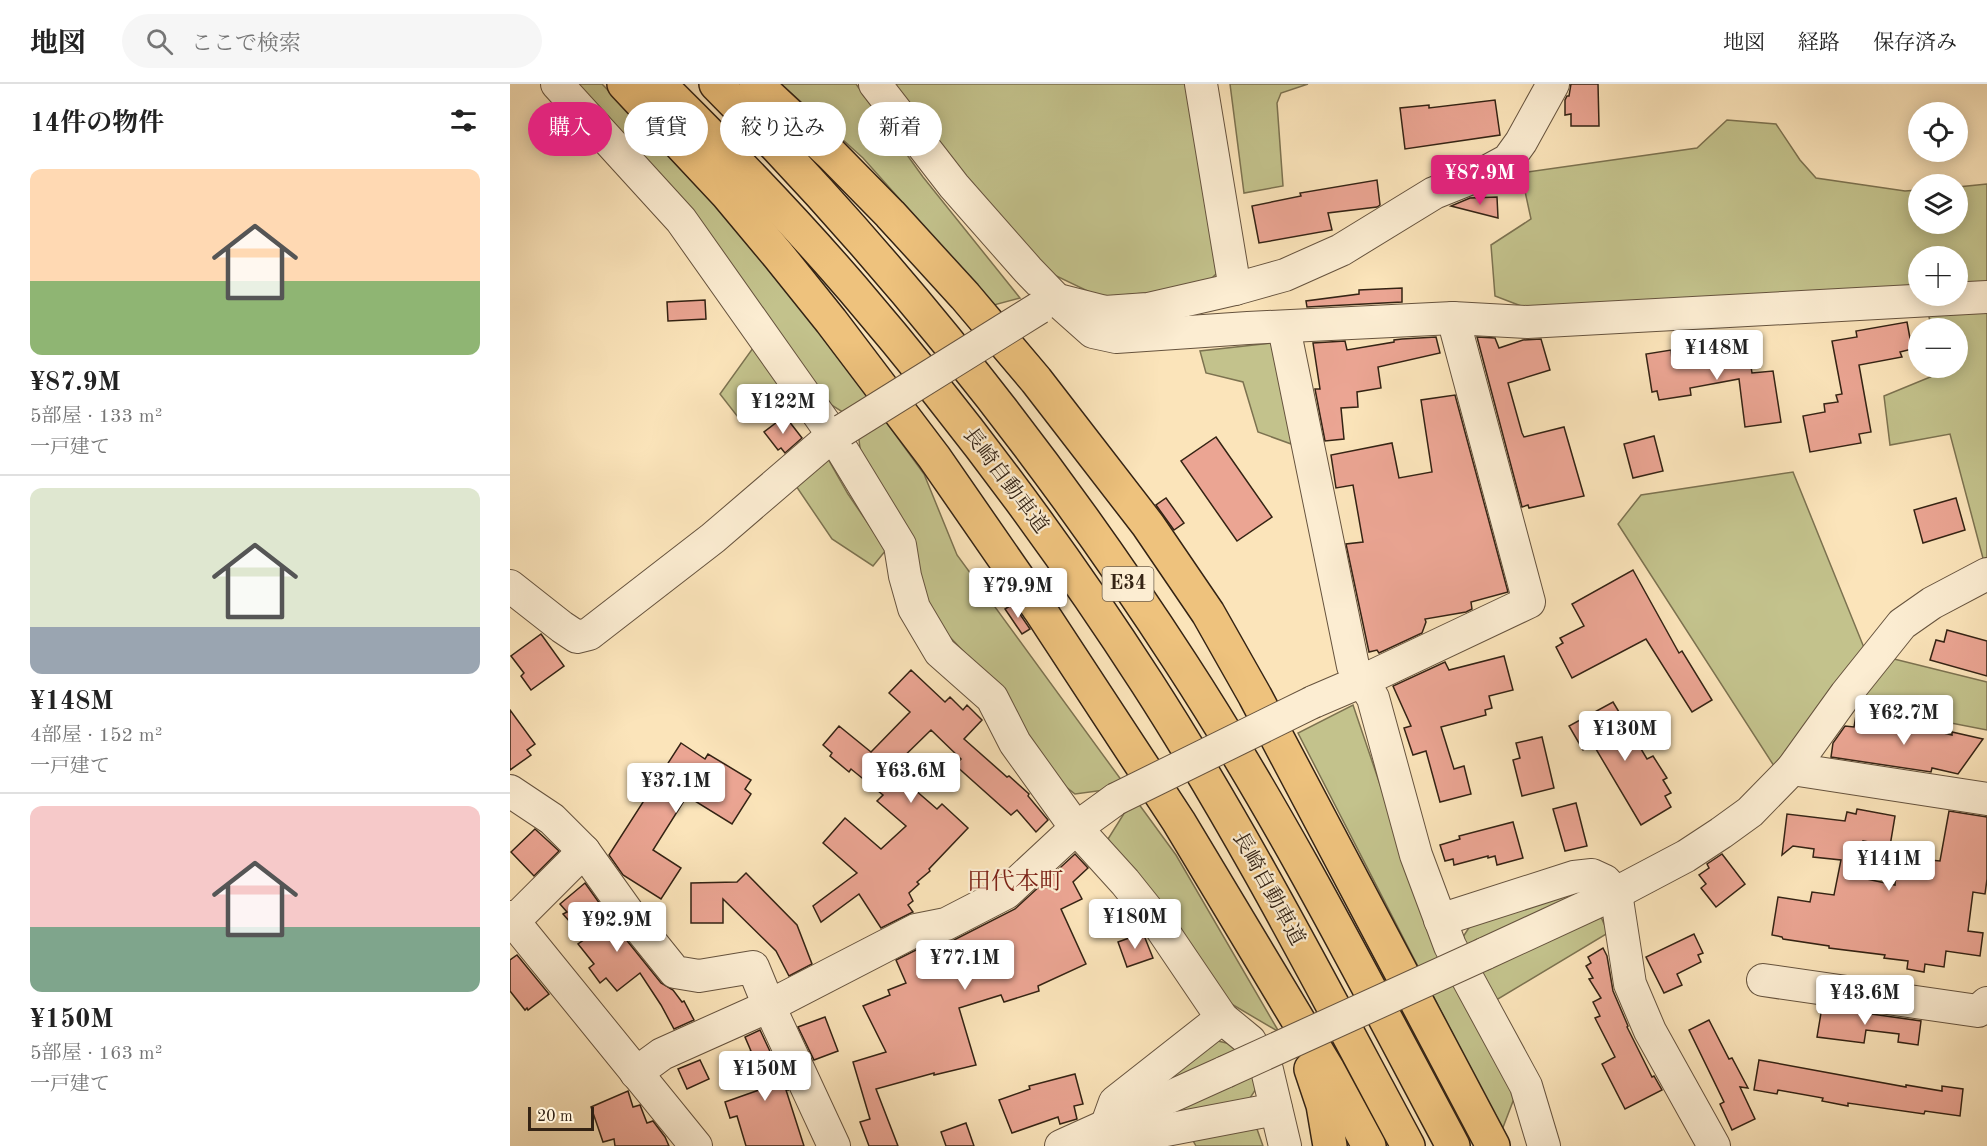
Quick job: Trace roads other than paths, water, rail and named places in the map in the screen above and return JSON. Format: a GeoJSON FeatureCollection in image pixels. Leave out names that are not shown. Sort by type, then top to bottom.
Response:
{"type":"FeatureCollection","features":[{"type":"Feature","properties":{"kind":"highway"},"geometry":{"type":"LineString","coordinates":[[624,84],[727,194],[778,255],[831,321],[933,457],[1040,610],[1179,822],[1328,1070],[1369,1146]]}},
{"type":"Feature","properties":{"kind":"highway","name":"長崎自動車道"},"geometry":{"type":"LineString","coordinates":[[659,84],[771,198],[851,287],[984,451],[1070,569],[1148,685],[1195,761],[1292,931],[1408,1146]]}},
{"type":"Feature","properties":{"kind":"highway","name":"長崎自動車道"},"geometry":{"type":"LineString","coordinates":[[716,84],[813,185],[948,341],[1069,500],[1126,581],[1188,674],[1278,824],[1453,1146]]}},
{"type":"Feature","properties":{"kind":"highway"},"geometry":{"type":"LineString","coordinates":[[756,84],[831,154],[890,214],[965,297],[1036,380],[1148,525],[1208,613],[1249,686],[1493,1146]]}},
{"type":"Feature","properties":{"kind":"highway"},"geometry":{"type":"LineString","coordinates":[[1269,973],[1308,1061],[1323,1105],[1330,1146]]}},
{"type":"Feature","properties":{"kind":"street"},"geometry":{"type":"LineString","coordinates":[[557,84],[681,219],[838,432],[900,545],[905,576],[914,608],[940,652],[992,698],[1015,743],[1076,828],[1125,882],[1156,922],[1222,1018],[1250,1041],[1267,1070],[1285,1146]]}},
{"type":"Feature","properties":{"kind":"street"},"geometry":{"type":"LineString","coordinates":[[875,84],[1048,304],[1093,332],[1116,338],[1453,318],[1527,322],[1987,297]]}},
{"type":"Feature","properties":{"kind":"street"},"geometry":{"type":"LineString","coordinates":[[1202,84],[1236,289]]}},
{"type":"Feature","properties":{"kind":"street"},"geometry":{"type":"LineString","coordinates":[[510,586],[562,627],[577,636],[589,634],[713,537],[838,432],[1048,304],[1105,312],[1148,309],[1285,275],[1341,250],[1434,193],[1484,173],[1508,160],[1521,142],[1553,84]]}},
{"type":"Feature","properties":{"kind":"street"},"geometry":{"type":"LineString","coordinates":[[636,1073],[662,1054],[769,1006],[916,930],[946,924],[1006,893],[1076,828],[1116,799],[1313,702],[1529,602],[1453,318]]}},
{"type":"Feature","properties":{"kind":"street"},"geometry":{"type":"LineString","coordinates":[[1284,328],[1353,666],[1373,698],[1416,855],[1450,946],[1526,1086],[1544,1146]]}},
{"type":"Feature","properties":{"kind":"street"},"geometry":{"type":"LineString","coordinates":[[1061,1146],[1616,893],[1686,856],[1750,812],[1792,769],[1846,694],[1902,624],[1932,603],[1987,574]]}},
{"type":"Feature","properties":{"kind":"street"},"geometry":{"type":"LineString","coordinates":[[1792,769],[1987,799]]}},
{"type":"Feature","properties":{"kind":"street"},"geometry":{"type":"LineString","coordinates":[[510,791],[552,819],[584,850],[634,921],[675,972],[699,976],[753,967],[834,1146]]}},
{"type":"Feature","properties":{"kind":"street"},"geometry":{"type":"LineString","coordinates":[[584,850],[512,919],[696,1146]]}},
{"type":"Feature","properties":{"kind":"street"},"geometry":{"type":"LineString","coordinates":[[1440,920],[1574,877],[1592,875],[1605,881],[1616,893],[1630,984],[1650,1031],[1714,1146]]}},
{"type":"Feature","properties":{"kind":"street"},"geometry":{"type":"LineString","coordinates":[[1762,980],[1978,1011],[1987,1003]]}},
{"type":"Feature","properties":{"kind":"street"},"geometry":{"type":"LineString","coordinates":[[1106,1127],[1115,1102],[1222,1018]]}},
{"type":"Feature","properties":{"kind":"street"},"geometry":{"type":"LineString","coordinates":[[1106,1127],[1114,1140],[1276,1109]]}},
{"type":"Feature","properties":{"kind":"district","name":"田代本町"},"geometry":{"type":"Point","coordinates":[1015,883]}}]}
